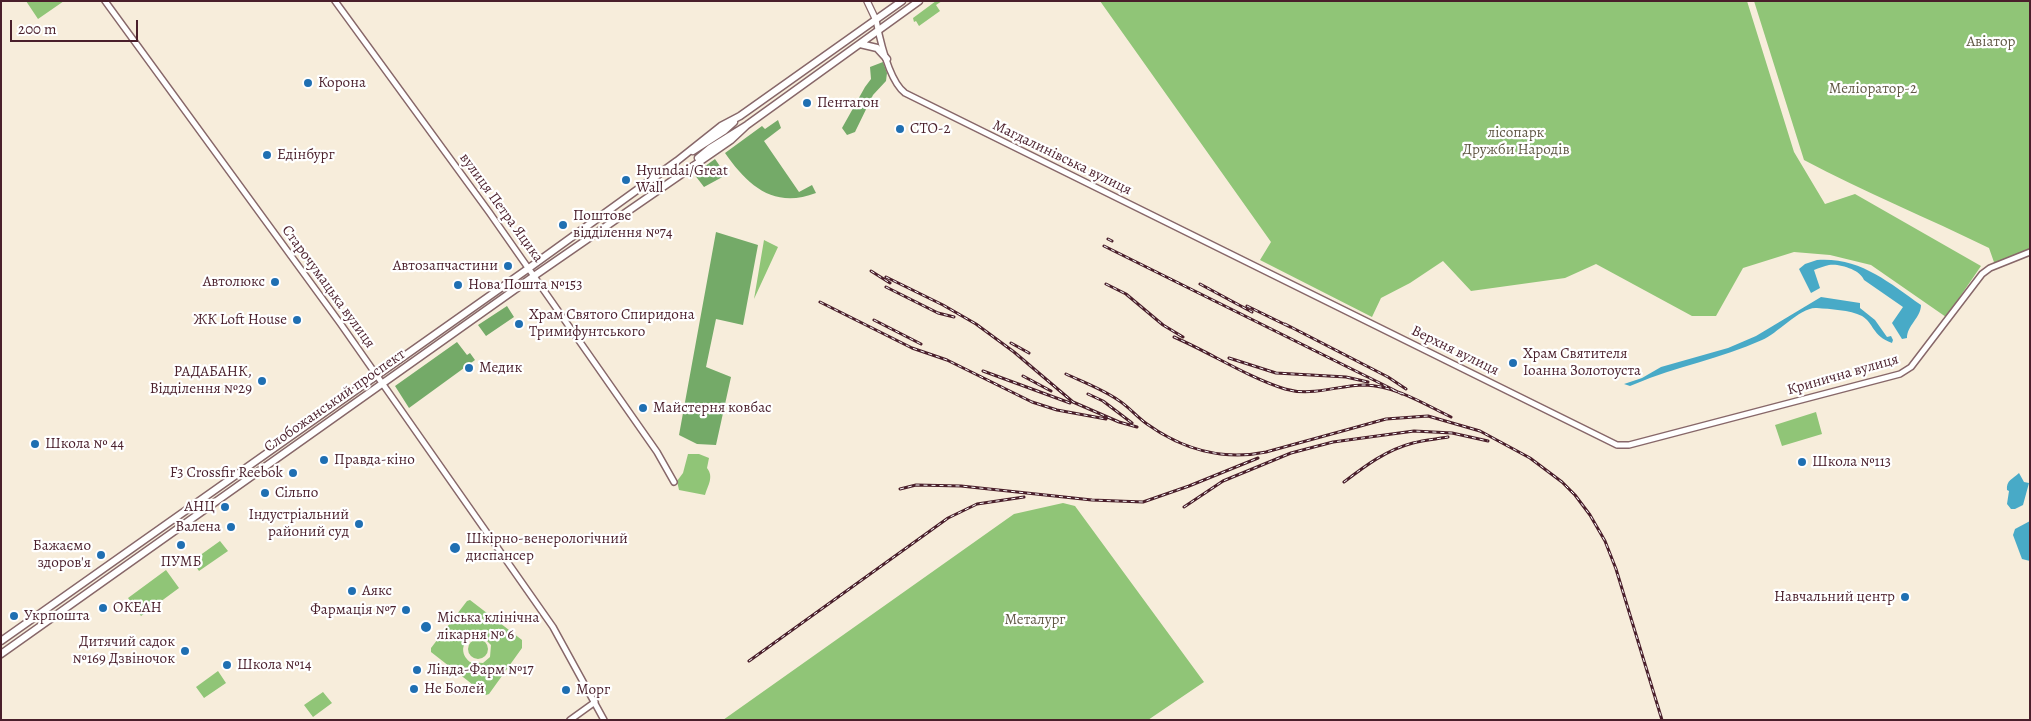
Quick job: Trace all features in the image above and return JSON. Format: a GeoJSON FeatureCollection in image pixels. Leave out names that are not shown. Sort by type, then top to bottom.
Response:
{"type":"FeatureCollection","features":[{"type":"Feature","properties":{"kind":"main road"},"geometry":{"type":"LineString","coordinates":[[867,1],[876,20]]}},
{"type":"Feature","properties":{"kind":"main road","name":"Слобожанський проспект"},"geometry":{"type":"LineString","coordinates":[[1,640],[529,268],[677,161],[706,144],[740,116],[902,1]]}},
{"type":"Feature","properties":{"kind":"main road","name":"Слобожанський проспект"},"geometry":{"type":"LineString","coordinates":[[1,654],[684,171],[710,148],[747,125],[919,1]]}},
{"type":"Feature","properties":{"kind":"main road"},"geometry":{"type":"LineString","coordinates":[[860,44],[876,48],[887,59]]}},
{"type":"Feature","properties":{"kind":"street","name":"Старочумацька вулиця"},"geometry":{"type":"LineString","coordinates":[[105,1],[377,375],[553,627],[604,720]]}},
{"type":"Feature","properties":{"kind":"street","name":"вулиця Петра Яцика"},"geometry":{"type":"LineString","coordinates":[[335,1],[529,268],[657,452],[674,482]]}},
{"type":"Feature","properties":{"kind":"street","name":"Магдалинівська вулиця"},"geometry":{"type":"LineString","coordinates":[[876,20],[895,82],[905,93],[1281,280]]}},
{"type":"Feature","properties":{"kind":"street","name":"Кринична вулиця"},"geometry":{"type":"LineString","coordinates":[[1617,445],[1629,445],[1900,374],[1911,367],[1982,274],[1990,268],[2030,252]]}},
{"type":"Feature","properties":{"kind":"street","name":"Верхня вулиця"},"geometry":{"type":"LineString","coordinates":[[1281,280],[1617,445]]}},
{"type":"Feature","properties":{"kind":"street"},"geometry":{"type":"LineString","coordinates":[[570,720],[595,702]]}},
{"type":"Feature","properties":{"kind":"green space"},"geometry":{"type":"Polygon","coordinates":[[[26,1],[64,1],[38,19],[26,1]]]}},
{"type":"Feature","properties":{"kind":"green space"},"geometry":{"type":"Polygon","coordinates":[[[936,1],[942,1],[936,5],[940,11],[919,26],[916,21],[914,22],[913,18],[936,1]]]}},
{"type":"Feature","properties":{"kind":"green space","name":"лісопарк Дружби Народів"},"geometry":{"type":"Polygon","coordinates":[[[1100,1],[1747,1],[1794,152],[1825,204],[1855,194],[1981,266],[1946,317],[1871,265],[1830,255],[1794,252],[1743,268],[1716,316],[1692,316],[1596,264],[1565,278],[1471,291],[1443,261],[1410,283],[1381,298],[1372,317],[1260,260],[1271,242],[1100,1]]]}},
{"type":"Feature","properties":{"kind":"green space","name":"Меліоратор-2"},"geometry":{"type":"Polygon","coordinates":[[[1754,1],[2030,1],[2030,249],[1995,265],[1989,248],[1804,160],[1754,1]]]}},
{"type":"Feature","properties":{"kind":"green space"},"geometry":{"type":"Polygon","coordinates":[[[883,62],[887,73],[886,81],[873,95],[855,132],[847,135],[842,128],[871,79],[870,67],[883,62]]]}},
{"type":"Feature","properties":{"kind":"green space"},"geometry":{"type":"Polygon","coordinates":[[[778,120],[781,128],[764,141],[799,192],[812,185],[816,193],[787,198],[763,191],[743,175],[725,153],[762,126],[765,129],[778,120]]]}},
{"type":"Feature","properties":{"kind":"green space"},"geometry":{"type":"Polygon","coordinates":[[[715,159],[726,175],[704,187],[694,174],[715,159]]]}},
{"type":"Feature","properties":{"kind":"green space"},"geometry":{"type":"Polygon","coordinates":[[[716,232],[758,245],[743,325],[716,319],[706,367],[731,377],[716,445],[697,444],[679,435],[716,232]]]}},
{"type":"Feature","properties":{"kind":"green space"},"geometry":{"type":"Polygon","coordinates":[[[764,240],[778,247],[754,299],[764,240]]]}},
{"type":"Feature","properties":{"kind":"green space"},"geometry":{"type":"Polygon","coordinates":[[[507,306],[514,317],[486,336],[478,325],[507,306]]]}},
{"type":"Feature","properties":{"kind":"green space"},"geometry":{"type":"Polygon","coordinates":[[[457,342],[467,355],[470,353],[475,360],[409,408],[395,386],[457,342]]]}},
{"type":"Feature","properties":{"kind":"green space"},"geometry":{"type":"Polygon","coordinates":[[[1816,412],[1822,434],[1782,446],[1775,425],[1816,412]]]}},
{"type":"Feature","properties":{"kind":"green space"},"geometry":{"type":"Polygon","coordinates":[[[688,454],[699,454],[709,458],[707,468],[710,478],[705,495],[679,490],[677,481],[683,473],[688,454]]]}},
{"type":"Feature","properties":{"kind":"green space","name":"Металург"},"geometry":{"type":"Polygon","coordinates":[[[1063,503],[1075,506],[1204,682],[1148,720],[723,720],[1014,514],[1063,503]]]}},
{"type":"Feature","properties":{"kind":"green space"},"geometry":{"type":"Polygon","coordinates":[[[220,541],[228,551],[199,571],[192,561],[220,541]]]}},
{"type":"Feature","properties":{"kind":"green space"},"geometry":{"type":"Polygon","coordinates":[[[166,570],[179,588],[141,616],[128,598],[166,570]]]}},
{"type":"Feature","properties":{"kind":"green space"},"geometry":{"type":"Polygon","coordinates":[[[470,600],[522,640],[522,648],[489,694],[486,695],[431,652],[431,648],[467,601],[470,600]],[[473,636],[464,645],[463,652],[470,662],[483,663],[490,657],[491,645],[482,636],[473,636]]]}},
{"type":"Feature","properties":{"kind":"green space"},"geometry":{"type":"Polygon","coordinates":[[[474,639],[482,639],[488,645],[488,653],[482,659],[474,659],[468,653],[468,645],[474,639]]]}},
{"type":"Feature","properties":{"kind":"green space"},"geometry":{"type":"Polygon","coordinates":[[[218,671],[226,683],[204,698],[196,687],[218,671]]]}},
{"type":"Feature","properties":{"kind":"green space"},"geometry":{"type":"Polygon","coordinates":[[[323,692],[332,703],[313,717],[304,705],[323,692]]]}},
{"type":"Feature","properties":{"kind":"water"},"geometry":{"type":"Polygon","coordinates":[[[1817,260],[1832,260],[1860,267],[1885,280],[1921,305],[1919,314],[1909,329],[1907,338],[1902,339],[1892,323],[1903,307],[1864,280],[1854,270],[1844,266],[1833,265],[1814,270],[1820,288],[1811,293],[1799,269],[1805,264],[1817,260]]]}},
{"type":"Feature","properties":{"kind":"water"},"geometry":{"type":"Polygon","coordinates":[[[1821,297],[1860,303],[1860,308],[1875,320],[1887,337],[1891,336],[1892,343],[1881,337],[1862,316],[1852,312],[1817,308],[1804,311],[1768,337],[1746,347],[1666,372],[1630,386],[1624,384],[1642,378],[1661,367],[1728,348],[1756,336],[1821,297]]]}},
{"type":"Feature","properties":{"kind":"water"},"geometry":{"type":"Polygon","coordinates":[[[2019,473],[2024,482],[2029,483],[2023,505],[2011,509],[2007,504],[2009,491],[2007,487],[2009,482],[2019,473]]]}},
{"type":"Feature","properties":{"kind":"water"},"geometry":{"type":"Polygon","coordinates":[[[2030,521],[2030,561],[2022,559],[2013,535],[2015,529],[2030,521]]]}},
{"type":"Feature","properties":{"kind":"railway"},"geometry":{"type":"LineString","coordinates":[[1108,239],[1112,241]]}},
{"type":"Feature","properties":{"kind":"railway"},"geometry":{"type":"LineString","coordinates":[[1104,246],[1402,394]]}},
{"type":"Feature","properties":{"kind":"railway"},"geometry":{"type":"LineString","coordinates":[[871,271],[890,283]]}},
{"type":"Feature","properties":{"kind":"railway"},"geometry":{"type":"LineString","coordinates":[[886,277],[943,305],[976,324],[1014,352],[1073,402],[1119,422],[1137,427]]}},
{"type":"Feature","properties":{"kind":"railway"},"geometry":{"type":"LineString","coordinates":[[1106,284],[1126,294],[1163,325],[1183,337]]}},
{"type":"Feature","properties":{"kind":"railway"},"geometry":{"type":"LineString","coordinates":[[1200,284],[1252,312]]}},
{"type":"Feature","properties":{"kind":"railway"},"geometry":{"type":"LineString","coordinates":[[886,287],[938,313],[954,317]]}},
{"type":"Feature","properties":{"kind":"railway"},"geometry":{"type":"LineString","coordinates":[[820,302],[912,348],[947,360],[1032,402],[1057,410],[1106,419]]}},
{"type":"Feature","properties":{"kind":"railway"},"geometry":{"type":"LineString","coordinates":[[1247,306],[1290,327]]}},
{"type":"Feature","properties":{"kind":"railway"},"geometry":{"type":"LineString","coordinates":[[874,320],[921,344]]}},
{"type":"Feature","properties":{"kind":"railway"},"geometry":{"type":"LineString","coordinates":[[1285,324],[1388,377],[1406,389]]}},
{"type":"Feature","properties":{"kind":"railway"},"geometry":{"type":"LineString","coordinates":[[1174,337],[1257,378],[1285,389],[1305,392],[1365,385],[1376,386],[1410,396],[1451,417]]}},
{"type":"Feature","properties":{"kind":"railway"},"geometry":{"type":"LineString","coordinates":[[1011,343],[1029,353]]}},
{"type":"Feature","properties":{"kind":"railway"},"geometry":{"type":"LineString","coordinates":[[1229,358],[1276,373],[1346,377],[1368,382]]}},
{"type":"Feature","properties":{"kind":"railway"},"geometry":{"type":"LineString","coordinates":[[983,371],[1070,403]]}},
{"type":"Feature","properties":{"kind":"railway"},"geometry":{"type":"LineString","coordinates":[[1066,374],[1112,396],[1160,433],[1189,446],[1219,454],[1234,455],[1266,452],[1386,419],[1428,416],[1480,431],[1530,458],[1562,482],[1575,495],[1590,515],[1605,541],[1616,569],[1662,720]]}},
{"type":"Feature","properties":{"kind":"railway"},"geometry":{"type":"LineString","coordinates":[[1023,376],[1051,391]]}},
{"type":"Feature","properties":{"kind":"railway"},"geometry":{"type":"LineString","coordinates":[[1088,394],[1103,401],[1132,423]]}},
{"type":"Feature","properties":{"kind":"railway"},"geometry":{"type":"LineString","coordinates":[[1184,507],[1223,481],[1291,453],[1333,442],[1414,431],[1452,433],[1488,441]]}},
{"type":"Feature","properties":{"kind":"railway"},"geometry":{"type":"LineString","coordinates":[[1344,482],[1368,464],[1403,446],[1448,437]]}},
{"type":"Feature","properties":{"kind":"railway"},"geometry":{"type":"LineString","coordinates":[[900,489],[916,485],[961,486],[1092,500],[1143,502],[1258,458]]}},
{"type":"Feature","properties":{"kind":"railway"},"geometry":{"type":"LineString","coordinates":[[749,661],[948,518],[977,504],[1024,497]]}},
{"type":"Feature","properties":{"kind":"place","name":"Корона"},"geometry":{"type":"Point","coordinates":[308,83]}},
{"type":"Feature","properties":{"kind":"place","name":"Пентагон"},"geometry":{"type":"Point","coordinates":[807,103]}},
{"type":"Feature","properties":{"kind":"place","name":"СТО-2"},"geometry":{"type":"Point","coordinates":[900,129]}},
{"type":"Feature","properties":{"kind":"place","name":"Едінбург"},"geometry":{"type":"Point","coordinates":[267,155]}},
{"type":"Feature","properties":{"kind":"place","name":"Hyundai/Great Wall"},"geometry":{"type":"Point","coordinates":[626,180]}},
{"type":"Feature","properties":{"kind":"place","name":"Поштове відділення №74"},"geometry":{"type":"Point","coordinates":[563,225]}},
{"type":"Feature","properties":{"kind":"place","name":"Автозапчастини"},"geometry":{"type":"Point","coordinates":[508,266]}},
{"type":"Feature","properties":{"kind":"place","name":"Автолюкс"},"geometry":{"type":"Point","coordinates":[275,282]}},
{"type":"Feature","properties":{"kind":"place","name":"Нова Пошта №153"},"geometry":{"type":"Point","coordinates":[458,285]}},
{"type":"Feature","properties":{"kind":"place","name":"ЖК Loft House"},"geometry":{"type":"Point","coordinates":[297,320]}},
{"type":"Feature","properties":{"kind":"place","name":"Храм Святого Спиридона Тримифунтського"},"geometry":{"type":"Point","coordinates":[519,324]}},
{"type":"Feature","properties":{"kind":"place","name":"Храм Святителя Іоанна Золотоуста"},"geometry":{"type":"Point","coordinates":[1513,363]}},
{"type":"Feature","properties":{"kind":"place","name":"Медик"},"geometry":{"type":"Point","coordinates":[469,368]}},
{"type":"Feature","properties":{"kind":"place","name":"РАДАБАНК, Відділення №29"},"geometry":{"type":"Point","coordinates":[262,381]}},
{"type":"Feature","properties":{"kind":"place","name":"Майстерня ковбас"},"geometry":{"type":"Point","coordinates":[643,408]}},
{"type":"Feature","properties":{"kind":"place","name":"Школа № 44"},"geometry":{"type":"Point","coordinates":[35,444]}},
{"type":"Feature","properties":{"kind":"place","name":"Правда-кіно"},"geometry":{"type":"Point","coordinates":[324,460]}},
{"type":"Feature","properties":{"kind":"place","name":"Школа №113"},"geometry":{"type":"Point","coordinates":[1802,462]}},
{"type":"Feature","properties":{"kind":"place","name":"F3 Crossfir Reebok"},"geometry":{"type":"Point","coordinates":[293,473]}},
{"type":"Feature","properties":{"kind":"place","name":"Сільпо"},"geometry":{"type":"Point","coordinates":[265,493]}},
{"type":"Feature","properties":{"kind":"place","name":"АНЦ"},"geometry":{"type":"Point","coordinates":[225,507]}},
{"type":"Feature","properties":{"kind":"place","name":"Індустріальний районий суд"},"geometry":{"type":"Point","coordinates":[359,524]}},
{"type":"Feature","properties":{"kind":"place","name":"Валена"},"geometry":{"type":"Point","coordinates":[231,527]}},
{"type":"Feature","properties":{"kind":"place","name":"ПУМБ"},"geometry":{"type":"Point","coordinates":[181,545]}},
{"type":"Feature","properties":{"kind":"place","name":"Шкірно-венерологічний диспансер"},"geometry":{"type":"Point","coordinates":[455,548]}},
{"type":"Feature","properties":{"kind":"place","name":"Бажаємо здоров'я"},"geometry":{"type":"Point","coordinates":[101,555]}},
{"type":"Feature","properties":{"kind":"place","name":"Аякс"},"geometry":{"type":"Point","coordinates":[352,591]}},
{"type":"Feature","properties":{"kind":"place","name":"Навчальний центр"},"geometry":{"type":"Point","coordinates":[1905,597]}},
{"type":"Feature","properties":{"kind":"place","name":"ОКЕАН"},"geometry":{"type":"Point","coordinates":[103,608]}},
{"type":"Feature","properties":{"kind":"place","name":"Фармація №7"},"geometry":{"type":"Point","coordinates":[406,610]}},
{"type":"Feature","properties":{"kind":"place","name":"Укрпошта"},"geometry":{"type":"Point","coordinates":[14,616]}},
{"type":"Feature","properties":{"kind":"place","name":"Міська клінічна лікарня № 6"},"geometry":{"type":"Point","coordinates":[426,627]}},
{"type":"Feature","properties":{"kind":"place","name":"Дитячий садок №169 Дзвіночок"},"geometry":{"type":"Point","coordinates":[185,651]}},
{"type":"Feature","properties":{"kind":"place","name":"Школа №14"},"geometry":{"type":"Point","coordinates":[227,665]}},
{"type":"Feature","properties":{"kind":"place","name":"Лінда-Фарм №17"},"geometry":{"type":"Point","coordinates":[417,670]}},
{"type":"Feature","properties":{"kind":"place","name":"Не Болей"},"geometry":{"type":"Point","coordinates":[414,689]}},
{"type":"Feature","properties":{"kind":"place","name":"Морг"},"geometry":{"type":"Point","coordinates":[566,690]}},
{"type":"Feature","properties":{"kind":"park label","name":"Авіатор"},"geometry":{"type":"Point","coordinates":[1991,42]}}]}
